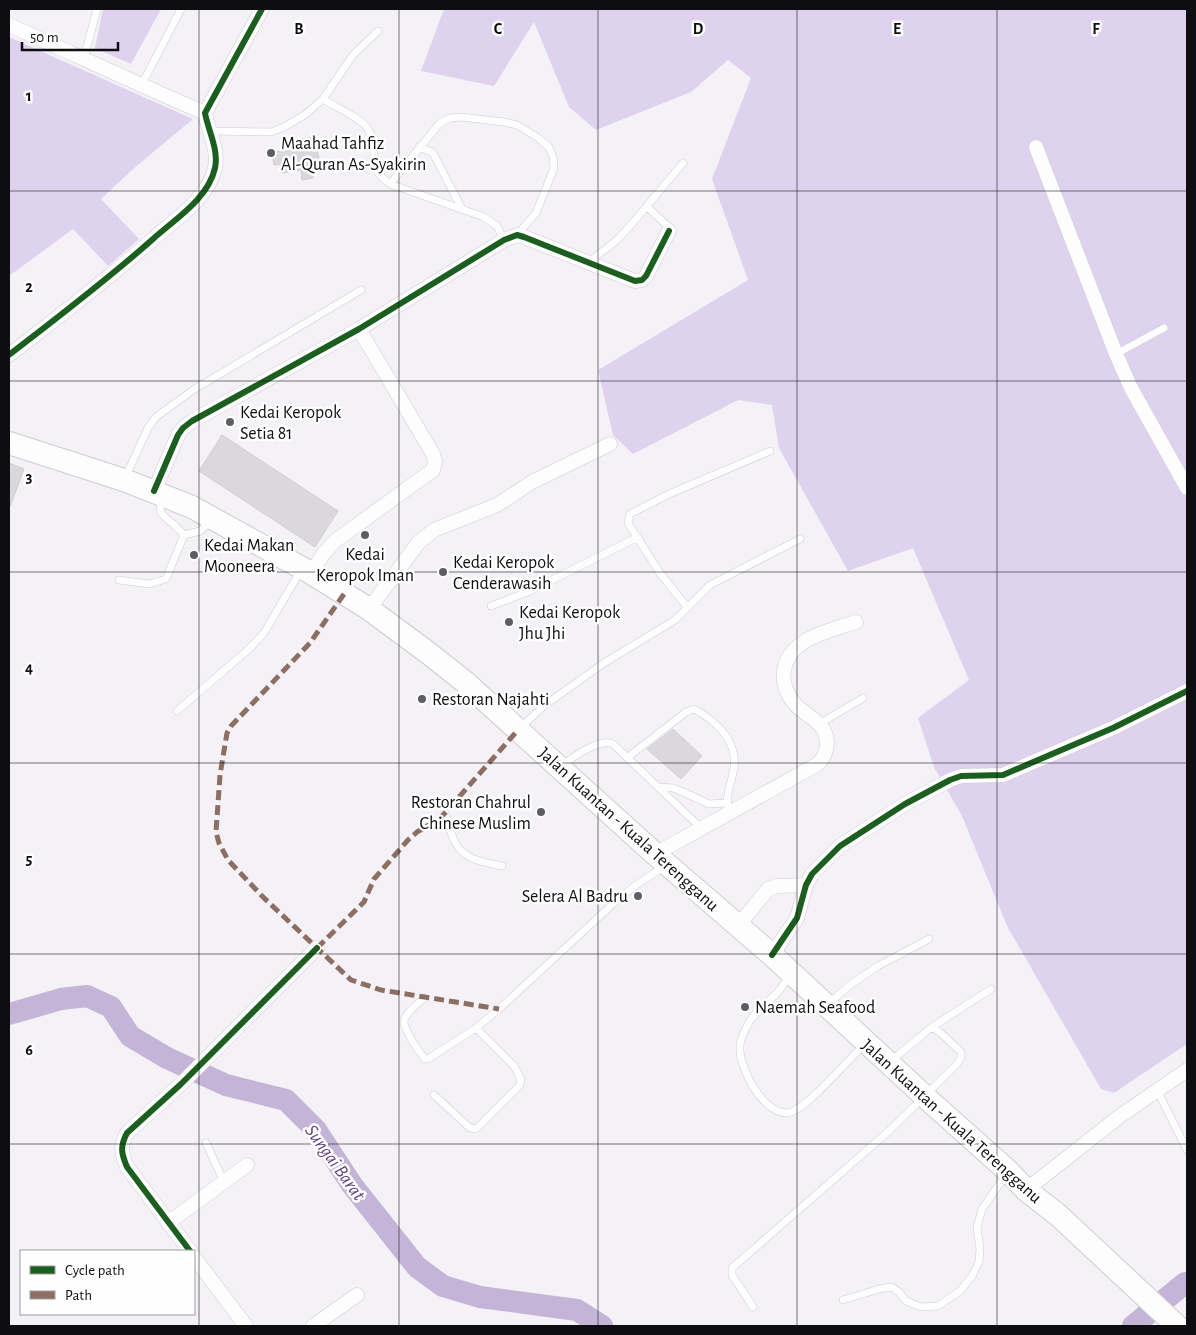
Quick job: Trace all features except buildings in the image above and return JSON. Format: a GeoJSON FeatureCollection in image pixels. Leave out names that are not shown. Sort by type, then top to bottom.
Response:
{"type":"FeatureCollection","features":[{"type":"Feature","properties":{"kind":"highway","name":"Jalan Kuantan - Kuala Terengganu"},"geometry":{"type":"LineString","coordinates":[[9,443],[124,480],[192,507],[307,570],[369,609],[465,682],[661,859],[772,955],[825,1006],[1008,1171],[1026,1190],[1058,1215],[1177,1326]]}},
{"type":"Feature","properties":{"kind":"street"},"geometry":{"type":"LineString","coordinates":[[9,355],[117,272],[195,201],[211,179],[215,167],[216,154],[208,131],[205,113],[262,9]]}},
{"type":"Feature","properties":{"kind":"street"},"geometry":{"type":"LineString","coordinates":[[9,25],[84,58],[141,86],[205,113]]}},
{"type":"Feature","properties":{"kind":"street"},"geometry":{"type":"LineString","coordinates":[[1036,147],[1131,388],[1187,488]]}},
{"type":"Feature","properties":{"kind":"street"},"geometry":{"type":"LineString","coordinates":[[158,493],[178,435],[188,424],[359,329],[511,238],[537,240],[634,281],[642,280],[646,276],[669,231]]}},
{"type":"Feature","properties":{"kind":"street"},"geometry":{"type":"LineString","coordinates":[[307,570],[335,541],[433,470],[435,461],[433,454],[359,329]]}},
{"type":"Feature","properties":{"kind":"street"},"geometry":{"type":"LineString","coordinates":[[369,609],[418,542],[434,530],[497,505],[532,482],[610,444]]}},
{"type":"Feature","properties":{"kind":"street"},"geometry":{"type":"LineString","coordinates":[[661,859],[728,808],[818,764],[824,759],[827,742],[823,728],[802,712],[788,694],[783,676],[786,660],[799,645],[821,633],[856,622]]}},
{"type":"Feature","properties":{"kind":"street"},"geometry":{"type":"LineString","coordinates":[[772,955],[797,918],[806,886],[821,864],[840,846],[905,804],[960,776],[1003,775],[1113,728],[1187,691]]}},
{"type":"Feature","properties":{"kind":"street"},"geometry":{"type":"LineString","coordinates":[[738,926],[768,889],[777,886],[806,886]]}},
{"type":"Feature","properties":{"kind":"street"},"geometry":{"type":"LineString","coordinates":[[189,1250],[127,1167],[121,1143],[127,1133],[181,1084],[318,948]]}},
{"type":"Feature","properties":{"kind":"street"},"geometry":{"type":"LineString","coordinates":[[1026,1190],[1120,1116],[1187,1070]]}},
{"type":"Feature","properties":{"kind":"street"},"geometry":{"type":"LineString","coordinates":[[168,1222],[247,1165]]}},
{"type":"Feature","properties":{"kind":"street"},"geometry":{"type":"LineString","coordinates":[[195,1257],[246,1326]]}},
{"type":"Feature","properties":{"kind":"street"},"geometry":{"type":"LineString","coordinates":[[313,1326],[357,1295]]}},
{"type":"Feature","properties":{"kind":"lane"},"geometry":{"type":"LineString","coordinates":[[84,58],[97,9]]}},
{"type":"Feature","properties":{"kind":"lane"},"geometry":{"type":"LineString","coordinates":[[141,86],[181,9]]}},
{"type":"Feature","properties":{"kind":"lane"},"geometry":{"type":"LineString","coordinates":[[208,131],[271,132],[284,127],[306,114],[323,99],[353,55],[378,31]]}},
{"type":"Feature","properties":{"kind":"lane"},"geometry":{"type":"LineString","coordinates":[[323,99],[368,128],[373,139],[376,170],[390,184],[484,217],[511,238],[536,213],[554,168],[553,157],[549,146],[517,125],[488,119],[450,118],[440,123],[390,184]]}},
{"type":"Feature","properties":{"kind":"lane"},"geometry":{"type":"LineString","coordinates":[[419,147],[432,152],[462,209]]}},
{"type":"Feature","properties":{"kind":"lane"},"geometry":{"type":"LineString","coordinates":[[589,262],[617,240],[647,208],[683,163]]}},
{"type":"Feature","properties":{"kind":"lane"},"geometry":{"type":"LineString","coordinates":[[647,208],[669,227],[669,231]]}},
{"type":"Feature","properties":{"kind":"lane"},"geometry":{"type":"LineString","coordinates":[[124,480],[148,428],[156,417],[212,378],[361,290]]}},
{"type":"Feature","properties":{"kind":"lane"},"geometry":{"type":"LineString","coordinates":[[1116,354],[1164,328]]}},
{"type":"Feature","properties":{"kind":"lane"},"geometry":{"type":"LineString","coordinates":[[687,607],[660,573],[628,523],[630,514],[667,495],[770,451]]}},
{"type":"Feature","properties":{"kind":"lane"},"geometry":{"type":"LineString","coordinates":[[158,493],[160,511],[163,516],[179,528],[184,535]]}},
{"type":"Feature","properties":{"kind":"lane"},"geometry":{"type":"LineString","coordinates":[[184,535],[200,531],[214,518]]}},
{"type":"Feature","properties":{"kind":"lane"},"geometry":{"type":"LineString","coordinates":[[119,580],[149,584],[166,579],[184,535]]}},
{"type":"Feature","properties":{"kind":"lane"},"geometry":{"type":"LineString","coordinates":[[491,606],[530,591],[638,537]]}},
{"type":"Feature","properties":{"kind":"lane"},"geometry":{"type":"LineString","coordinates":[[518,730],[552,700],[604,663],[675,620],[710,585],[800,539]]}},
{"type":"Feature","properties":{"kind":"lane"},"geometry":{"type":"LineString","coordinates":[[177,711],[249,649],[264,633],[307,570]]}},
{"type":"Feature","properties":{"kind":"lane"},"geometry":{"type":"LineString","coordinates":[[819,724],[863,698]]}},
{"type":"Feature","properties":{"kind":"lane"},"geometry":{"type":"LineString","coordinates":[[628,757],[686,712],[694,709],[724,732],[732,744],[735,754],[734,768],[727,792],[728,808],[709,804],[673,788],[659,787]]}},
{"type":"Feature","properties":{"kind":"lane"},"geometry":{"type":"LineString","coordinates":[[559,766],[597,744],[613,744],[702,829]]}},
{"type":"Feature","properties":{"kind":"lane"},"geometry":{"type":"LineString","coordinates":[[444,813],[456,845],[467,856],[478,861],[502,866]]}},
{"type":"Feature","properties":{"kind":"lane"},"geometry":{"type":"LineString","coordinates":[[424,998],[407,1015],[404,1021],[406,1029],[425,1059],[428,1059],[476,1028],[499,1009],[636,885],[661,859]]}},
{"type":"Feature","properties":{"kind":"lane"},"geometry":{"type":"LineString","coordinates":[[825,1006],[850,985],[878,966],[929,939]]}},
{"type":"Feature","properties":{"kind":"lane"},"geometry":{"type":"LineString","coordinates":[[791,974],[777,993],[761,1007],[747,1025],[740,1045],[740,1056],[750,1082],[766,1102],[776,1110],[792,1112],[818,1091],[866,1043]]}},
{"type":"Feature","properties":{"kind":"lane"},"geometry":{"type":"LineString","coordinates":[[888,1063],[932,1027],[991,989]]}},
{"type":"Feature","properties":{"kind":"lane"},"geometry":{"type":"LineString","coordinates":[[753,1307],[732,1275],[732,1268],[749,1251],[846,1170],[925,1096],[961,1058],[961,1052],[943,1034],[932,1027]]}},
{"type":"Feature","properties":{"kind":"lane"},"geometry":{"type":"LineString","coordinates":[[434,1095],[470,1128],[476,1129],[520,1085],[521,1079],[514,1066],[476,1028]]}},
{"type":"Feature","properties":{"kind":"lane"},"geometry":{"type":"LineString","coordinates":[[1156,1090],[1187,1150]]}},
{"type":"Feature","properties":{"kind":"lane"},"geometry":{"type":"LineString","coordinates":[[206,1143],[224,1182]]}},
{"type":"Feature","properties":{"kind":"lane"},"geometry":{"type":"LineString","coordinates":[[843,1300],[879,1288],[892,1287],[906,1301],[921,1307],[938,1306],[960,1291],[972,1276],[979,1262],[980,1249],[977,1228],[982,1209],[1008,1171]]}},
{"type":"Feature","properties":{"kind":"shaded area"},"geometry":{"type":"Polygon","coordinates":[[[103,9],[161,9],[131,64],[95,48],[103,9]]]}},
{"type":"Feature","properties":{"kind":"shaded area"},"geometry":{"type":"Polygon","coordinates":[[[444,9],[1187,9],[1187,1044],[1114,1093],[1101,1089],[1007,926],[962,816],[934,767],[918,718],[969,680],[913,548],[848,571],[779,448],[772,405],[738,400],[633,454],[613,435],[598,370],[748,280],[712,179],[751,78],[728,60],[691,92],[596,130],[569,107],[534,22],[494,86],[421,71],[444,9]]]}},
{"type":"Feature","properties":{"kind":"shaded area"},"geometry":{"type":"Polygon","coordinates":[[[9,37],[193,119],[133,169],[101,199],[139,239],[108,266],[73,229],[9,276],[9,37]]]}},
{"type":"Feature","properties":{"kind":"waterway","name":"Sungai Barat"},"geometry":{"type":"LineString","coordinates":[[9,1014],[61,999],[87,996],[111,1007],[130,1036],[167,1058],[226,1085],[286,1100],[316,1130],[352,1185],[417,1267],[443,1286],[480,1297],[577,1310],[602,1326]]}},
{"type":"Feature","properties":{"kind":"waterway","name":"Sungai Barat"},"geometry":{"type":"LineString","coordinates":[[1133,1326],[1187,1283]]}},
{"type":"Feature","properties":{"kind":"marked path"},"geometry":{"type":"LineString","coordinates":[[344,594],[310,643],[231,726],[227,733],[220,775],[216,832],[219,843],[228,860],[263,897],[351,980],[381,990],[499,1009]]}},
{"type":"Feature","properties":{"kind":"marked path"},"geometry":{"type":"LineString","coordinates":[[317,948],[364,902],[374,879],[408,840],[417,832],[439,819],[518,730]]}},
{"type":"Feature","properties":{"kind":"cycle path"},"geometry":{"type":"LineString","coordinates":[[9,355],[118,269],[190,208],[198,199],[211,179],[216,161],[216,154],[205,113],[262,9]]}},
{"type":"Feature","properties":{"kind":"cycle path"},"geometry":{"type":"LineString","coordinates":[[154,491],[178,435],[192,421],[359,329],[504,240],[517,235],[524,237],[635,281],[642,280],[646,276],[669,231]]}},
{"type":"Feature","properties":{"kind":"cycle path"},"geometry":{"type":"LineString","coordinates":[[772,955],[797,918],[806,885],[812,874],[840,846],[905,804],[961,776],[1003,775],[1113,728],[1187,691]]}},
{"type":"Feature","properties":{"kind":"cycle path"},"geometry":{"type":"LineString","coordinates":[[189,1250],[127,1167],[123,1158],[123,1142],[127,1133],[181,1084],[317,948]]}},
{"type":"Feature","properties":{"kind":"place","name":"Maahad Tahfiz Al-Quran As-Syakirin"},"geometry":{"type":"Point","coordinates":[271,153]}},
{"type":"Feature","properties":{"kind":"place","name":"Kedai Keropok Setia 81"},"geometry":{"type":"Point","coordinates":[230,422]}},
{"type":"Feature","properties":{"kind":"place","name":"Kedai Keropok Iman"},"geometry":{"type":"Point","coordinates":[365,535]}},
{"type":"Feature","properties":{"kind":"place","name":"Kedai Makan Mooneera"},"geometry":{"type":"Point","coordinates":[194,555]}},
{"type":"Feature","properties":{"kind":"place","name":"Kedai Keropok Cenderawasih"},"geometry":{"type":"Point","coordinates":[443,572]}},
{"type":"Feature","properties":{"kind":"place","name":"Kedai Keropok Jhu Jhi"},"geometry":{"type":"Point","coordinates":[509,622]}},
{"type":"Feature","properties":{"kind":"place","name":"Restoran Najahti"},"geometry":{"type":"Point","coordinates":[422,699]}},
{"type":"Feature","properties":{"kind":"place","name":"Restoran Chahrul Chinese Muslim"},"geometry":{"type":"Point","coordinates":[541,812]}},
{"type":"Feature","properties":{"kind":"place","name":"Selera Al Badru"},"geometry":{"type":"Point","coordinates":[638,896]}},
{"type":"Feature","properties":{"kind":"place","name":"Naemah Seafood"},"geometry":{"type":"Point","coordinates":[745,1007]}}]}
